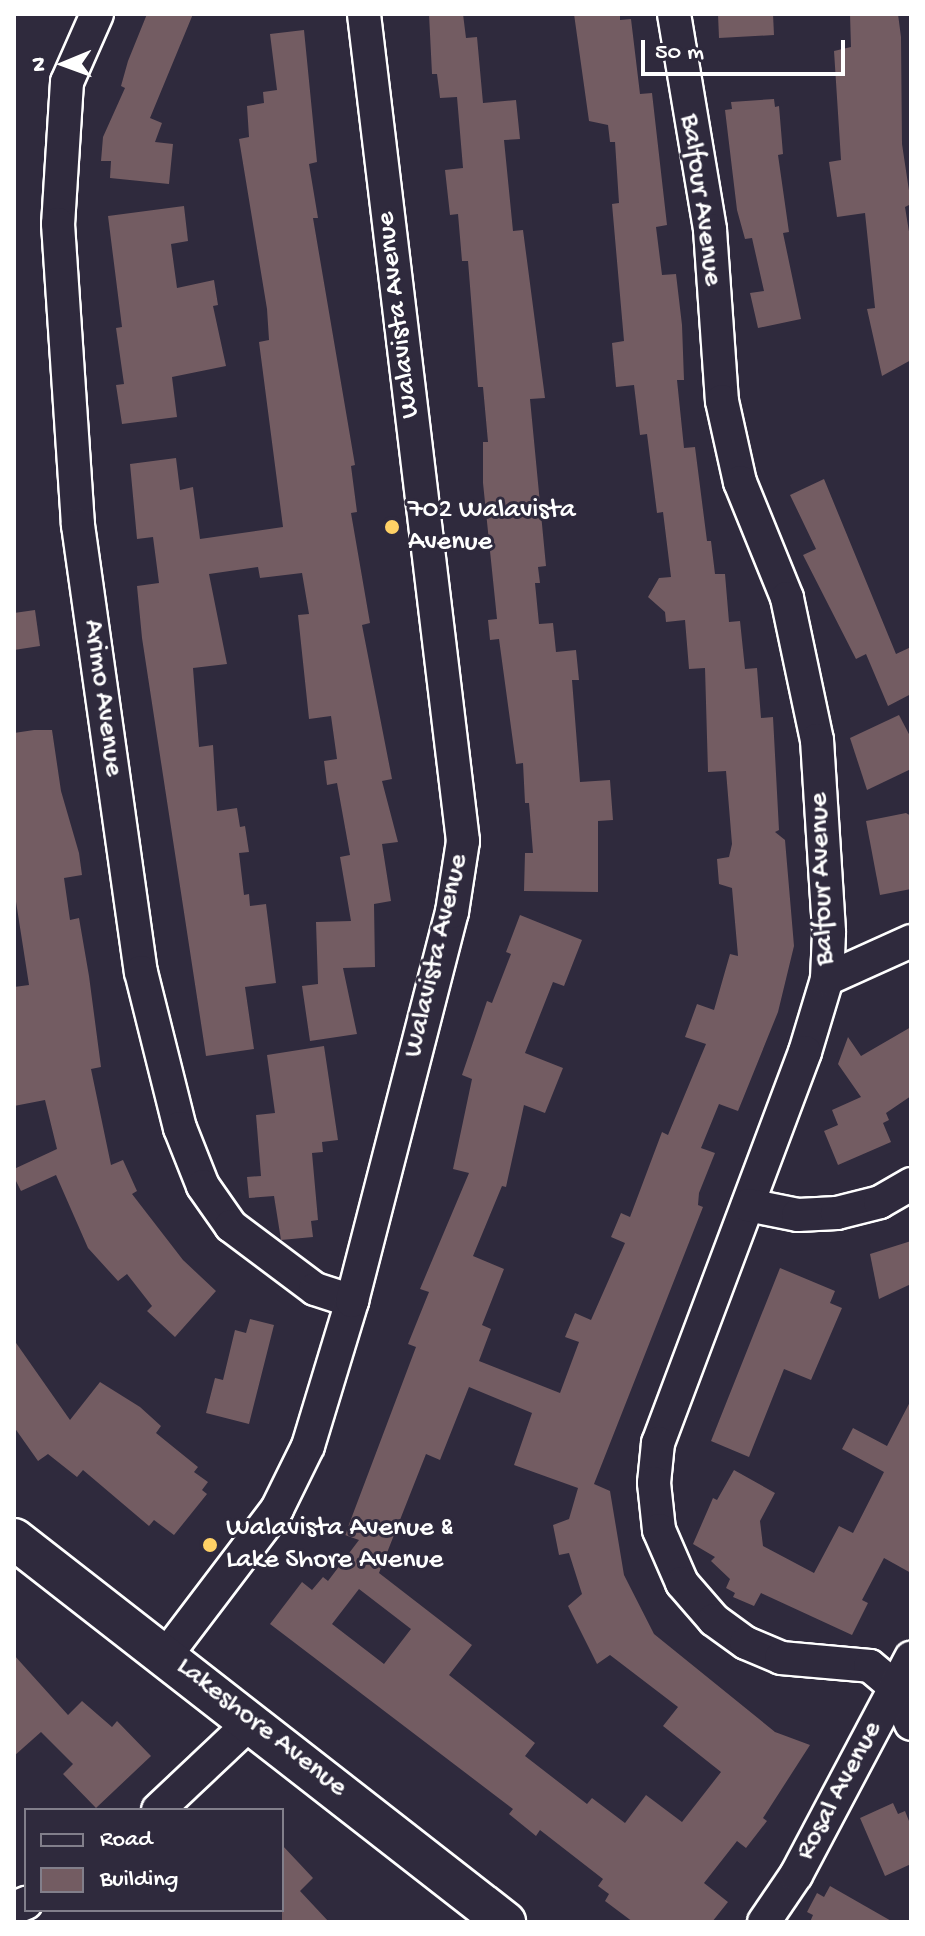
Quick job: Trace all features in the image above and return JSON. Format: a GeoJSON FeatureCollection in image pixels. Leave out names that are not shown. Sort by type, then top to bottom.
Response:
{"type":"FeatureCollection","features":[{"type":"Feature","properties":{"kind":"street","name":"Arimo Avenue"},"geometry":{"type":"LineString","coordinates":[[97,14],[67,82],[58,224],[78,525],[141,972],[180,1128],[203,1186],[231,1226],[315,1289],[352,1301]]}},
{"type":"Feature","properties":{"kind":"street","name":"Walavista Avenue"},"geometry":{"type":"LineString","coordinates":[[167,1654],[277,1509],[308,1446],[352,1301],[452,912],[463,841],[364,14]]}},
{"type":"Feature","properties":{"kind":"street","name":"Balfour Avenue"},"geometry":{"type":"LineString","coordinates":[[674,14],[710,230],[722,401],[740,482],[787,598],[817,740],[829,933],[827,979],[748,1205],[658,1443],[654,1483],[659,1530],[682,1583],[714,1620],[746,1643],[781,1658],[870,1666],[895,1687]]}},
{"type":"Feature","properties":{"kind":"street"},"geometry":{"type":"LineString","coordinates":[[827,979],[911,941]]}},
{"type":"Feature","properties":{"kind":"street"},"geometry":{"type":"LineString","coordinates":[[748,1205],[798,1215],[837,1213],[880,1202],[911,1184]]}},
{"type":"Feature","properties":{"kind":"street","name":"Lakeshore Avenue"},"geometry":{"type":"LineString","coordinates":[[14,1539],[167,1654],[505,1922]]}},
{"type":"Feature","properties":{"kind":"street","name":"Rosal Avenue"},"geometry":{"type":"LineString","coordinates":[[764,1922],[796,1875],[911,1658]]}},
{"type":"Feature","properties":{"kind":"street"},"geometry":{"type":"LineString","coordinates":[[895,1687],[911,1724]]}},
{"type":"Feature","properties":{"kind":"street"},"geometry":{"type":"LineString","coordinates":[[160,1808],[251,1722]]}},
{"type":"Feature","properties":{"kind":"building"},"geometry":{"type":"Polygon","coordinates":[[[147,14],[193,14],[150,118],[162,123],[155,142],[173,144],[169,184],[110,178],[111,161],[101,161],[103,137],[125,88],[121,86],[128,61],[147,14]]]}},
{"type":"Feature","properties":{"kind":"building"},"geometry":{"type":"Polygon","coordinates":[[[429,14],[463,14],[466,38],[477,37],[483,103],[516,100],[520,139],[504,140],[513,231],[523,230],[545,398],[530,399],[546,566],[538,567],[540,583],[535,583],[539,624],[553,623],[556,652],[576,650],[579,680],[572,680],[580,782],[610,780],[613,820],[598,821],[598,892],[524,891],[525,853],[533,853],[529,803],[525,803],[523,763],[516,764],[499,639],[490,640],[488,620],[497,619],[483,483],[483,442],[488,442],[483,387],[478,387],[468,261],[462,261],[458,214],[450,215],[445,170],[463,168],[457,97],[440,98],[437,74],[432,74],[429,14]]]}},
{"type":"Feature","properties":{"kind":"building"},"geometry":{"type":"Polygon","coordinates":[[[574,14],[620,14],[620,20],[631,19],[640,94],[652,93],[667,225],[656,227],[662,275],[676,274],[682,325],[684,380],[677,380],[684,448],[695,447],[707,541],[711,541],[715,574],[725,574],[729,622],[740,621],[745,669],[757,668],[761,718],[773,717],[779,830],[775,832],[785,840],[794,946],[778,1012],[738,1111],[719,1104],[701,1148],[715,1153],[699,1193],[698,1205],[703,1207],[594,1484],[610,1491],[624,1575],[654,1634],[775,1732],[810,1745],[763,1818],[767,1821],[746,1848],[737,1841],[704,1883],[728,1902],[712,1922],[633,1922],[605,1901],[609,1894],[598,1886],[603,1879],[540,1830],[536,1836],[509,1814],[513,1809],[270,1624],[302,1582],[312,1590],[323,1577],[328,1581],[359,1540],[345,1535],[416,1347],[408,1344],[429,1292],[420,1289],[469,1173],[453,1169],[472,1079],[462,1075],[487,1001],[492,1003],[511,954],[506,952],[520,915],[582,940],[564,986],[553,982],[525,1053],[563,1068],[545,1113],[524,1105],[506,1187],[502,1186],[473,1256],[504,1269],[482,1325],[491,1329],[479,1361],[560,1393],[579,1342],[565,1337],[575,1313],[591,1320],[625,1243],[611,1237],[621,1213],[630,1217],[662,1132],[668,1135],[706,1044],[685,1037],[697,1004],[714,1010],[730,954],[738,956],[732,888],[719,884],[717,859],[729,857],[732,844],[726,771],[708,772],[705,668],[689,669],[685,620],[666,622],[665,612],[648,597],[659,578],[671,577],[663,512],[657,513],[647,434],[640,435],[634,385],[616,387],[612,343],[624,341],[612,204],[619,203],[615,142],[610,142],[608,125],[589,121],[574,14]],[[469,1387],[440,1460],[426,1454],[379,1573],[472,1645],[449,1675],[535,1743],[525,1756],[587,1804],[592,1798],[625,1823],[646,1795],[682,1822],[721,1772],[663,1726],[678,1707],[610,1655],[597,1664],[568,1606],[582,1594],[569,1553],[559,1555],[553,1525],[569,1519],[578,1488],[514,1465],[532,1413],[469,1387]],[[359,1589],[332,1624],[384,1664],[411,1629],[359,1589]]]}},
{"type":"Feature","properties":{"kind":"building"},"geometry":{"type":"Polygon","coordinates":[[[718,14],[773,14],[774,35],[719,38],[718,14]]]}},
{"type":"Feature","properties":{"kind":"building"},"geometry":{"type":"Polygon","coordinates":[[[850,14],[898,14],[901,37],[902,144],[911,204],[905,207],[911,244],[911,360],[882,376],[867,309],[875,308],[865,213],[837,217],[829,162],[841,160],[834,51],[851,47],[850,14]]]}},
{"type":"Feature","properties":{"kind":"building"},"geometry":{"type":"Polygon","coordinates":[[[304,30],[317,162],[309,164],[318,218],[313,218],[355,465],[351,466],[357,512],[351,513],[370,623],[362,625],[392,779],[382,781],[398,842],[382,844],[391,901],[374,904],[375,967],[343,968],[357,1034],[310,1041],[302,986],[318,984],[316,922],[351,921],[340,857],[350,855],[337,783],[327,785],[324,761],[337,759],[331,716],[309,719],[298,615],[309,614],[302,573],[260,578],[258,567],[209,574],[227,664],[193,668],[199,747],[213,745],[217,811],[237,808],[240,827],[245,826],[249,852],[239,853],[244,895],[249,894],[250,906],[266,904],[276,983],[245,987],[254,1049],[206,1056],[142,638],[137,586],[159,583],[153,537],[137,539],[130,464],[176,458],[180,490],[193,487],[200,539],[283,527],[259,342],[269,340],[267,309],[239,139],[249,137],[247,106],[264,103],[263,92],[277,90],[270,34],[304,30]]]}},
{"type":"Feature","properties":{"kind":"building"},"geometry":{"type":"Polygon","coordinates":[[[774,99],[775,107],[779,106],[783,154],[778,155],[789,232],[783,233],[801,319],[758,328],[750,293],[764,291],[752,238],[745,239],[737,210],[725,110],[732,109],[731,102],[774,99]]]}},
{"type":"Feature","properties":{"kind":"building"},"geometry":{"type":"Polygon","coordinates":[[[184,206],[188,241],[171,244],[177,288],[214,280],[218,305],[213,306],[226,366],[172,377],[177,417],[122,424],[116,385],[124,384],[116,328],[122,327],[108,216],[184,206]]]}},
{"type":"Feature","properties":{"kind":"building"},"geometry":{"type":"Polygon","coordinates":[[[824,479],[896,654],[911,647],[911,694],[888,706],[866,654],[856,659],[803,555],[816,549],[790,495],[824,479]]]}},
{"type":"Feature","properties":{"kind":"building"},"geometry":{"type":"Polygon","coordinates":[[[35,610],[40,646],[14,650],[14,613],[35,610]]]}},
{"type":"Feature","properties":{"kind":"building"},"geometry":{"type":"Polygon","coordinates":[[[899,715],[911,738],[911,769],[867,790],[850,738],[899,715]]]}},
{"type":"Feature","properties":{"kind":"building"},"geometry":{"type":"Polygon","coordinates":[[[52,730],[61,791],[79,853],[82,875],[64,878],[70,920],[79,918],[89,976],[101,1067],[91,1069],[111,1165],[123,1160],[137,1191],[132,1194],[183,1260],[216,1291],[175,1337],[147,1311],[152,1306],[127,1274],[118,1281],[88,1248],[56,1175],[21,1191],[14,1177],[14,1169],[57,1149],[45,1100],[14,1106],[14,987],[29,985],[14,889],[14,733],[52,730]]]}},
{"type":"Feature","properties":{"kind":"building"},"geometry":{"type":"Polygon","coordinates":[[[906,813],[911,816],[911,889],[880,895],[866,821],[906,813]]]}},
{"type":"Feature","properties":{"kind":"building"},"geometry":{"type":"Polygon","coordinates":[[[911,1027],[911,1096],[886,1113],[889,1120],[883,1123],[891,1142],[838,1165],[824,1131],[838,1125],[832,1110],[861,1097],[838,1064],[848,1037],[861,1056],[911,1027]]]}},
{"type":"Feature","properties":{"kind":"building"},"geometry":{"type":"Polygon","coordinates":[[[324,1046],[338,1140],[322,1142],[323,1152],[312,1153],[318,1220],[311,1221],[313,1237],[281,1240],[274,1196],[249,1198],[247,1177],[261,1176],[256,1115],[275,1113],[267,1055],[324,1046]]]}},
{"type":"Feature","properties":{"kind":"building"},"geometry":{"type":"Polygon","coordinates":[[[911,1241],[911,1284],[879,1299],[870,1254],[911,1241]]]}},
{"type":"Feature","properties":{"kind":"building"},"geometry":{"type":"Polygon","coordinates":[[[780,1268],[835,1291],[830,1303],[842,1308],[811,1380],[784,1369],[749,1457],[711,1441],[780,1268]]]}},
{"type":"Feature","properties":{"kind":"building"},"geometry":{"type":"Polygon","coordinates":[[[250,1319],[274,1325],[249,1424],[206,1413],[215,1378],[223,1380],[235,1330],[246,1333],[250,1319]]]}},
{"type":"Feature","properties":{"kind":"building"},"geometry":{"type":"Polygon","coordinates":[[[14,1340],[70,1420],[100,1382],[140,1407],[161,1426],[156,1433],[198,1467],[194,1472],[208,1482],[202,1490],[207,1494],[174,1535],[154,1520],[149,1526],[83,1470],[77,1477],[48,1454],[38,1461],[14,1427],[14,1340]]]}},
{"type":"Feature","properties":{"kind":"building"},"geometry":{"type":"Polygon","coordinates":[[[911,1400],[911,1573],[884,1558],[862,1600],[868,1603],[852,1635],[761,1593],[754,1606],[733,1597],[735,1593],[726,1588],[730,1579],[711,1561],[715,1557],[693,1544],[713,1498],[717,1500],[734,1470],[775,1493],[760,1521],[763,1546],[814,1573],[839,1526],[853,1533],[884,1472],[842,1449],[853,1428],[887,1446],[911,1400]]]}},
{"type":"Feature","properties":{"kind":"building"},"geometry":{"type":"Polygon","coordinates":[[[14,1655],[68,1715],[82,1701],[112,1727],[117,1721],[151,1756],[96,1808],[63,1774],[73,1764],[41,1732],[14,1756],[14,1655]]]}},
{"type":"Feature","properties":{"kind":"building"},"geometry":{"type":"Polygon","coordinates":[[[893,1803],[898,1814],[905,1811],[911,1826],[911,1864],[885,1876],[860,1818],[893,1803]]]}},
{"type":"Feature","properties":{"kind":"building"},"geometry":{"type":"Polygon","coordinates":[[[284,1847],[313,1878],[300,1891],[329,1922],[282,1922],[284,1847]]]}},
{"type":"Feature","properties":{"kind":"building"},"geometry":{"type":"Polygon","coordinates":[[[830,1886],[893,1922],[810,1922],[813,1915],[807,1912],[817,1893],[824,1897],[830,1886]]]}},
{"type":"Feature","properties":{"kind":"place","name":"702 Walavista Avenue"},"geometry":{"type":"Point","coordinates":[392,527]}},
{"type":"Feature","properties":{"kind":"place","name":"Walavista Avenue & Lake Shore Avenue"},"geometry":{"type":"Point","coordinates":[210,1545]}}]}
